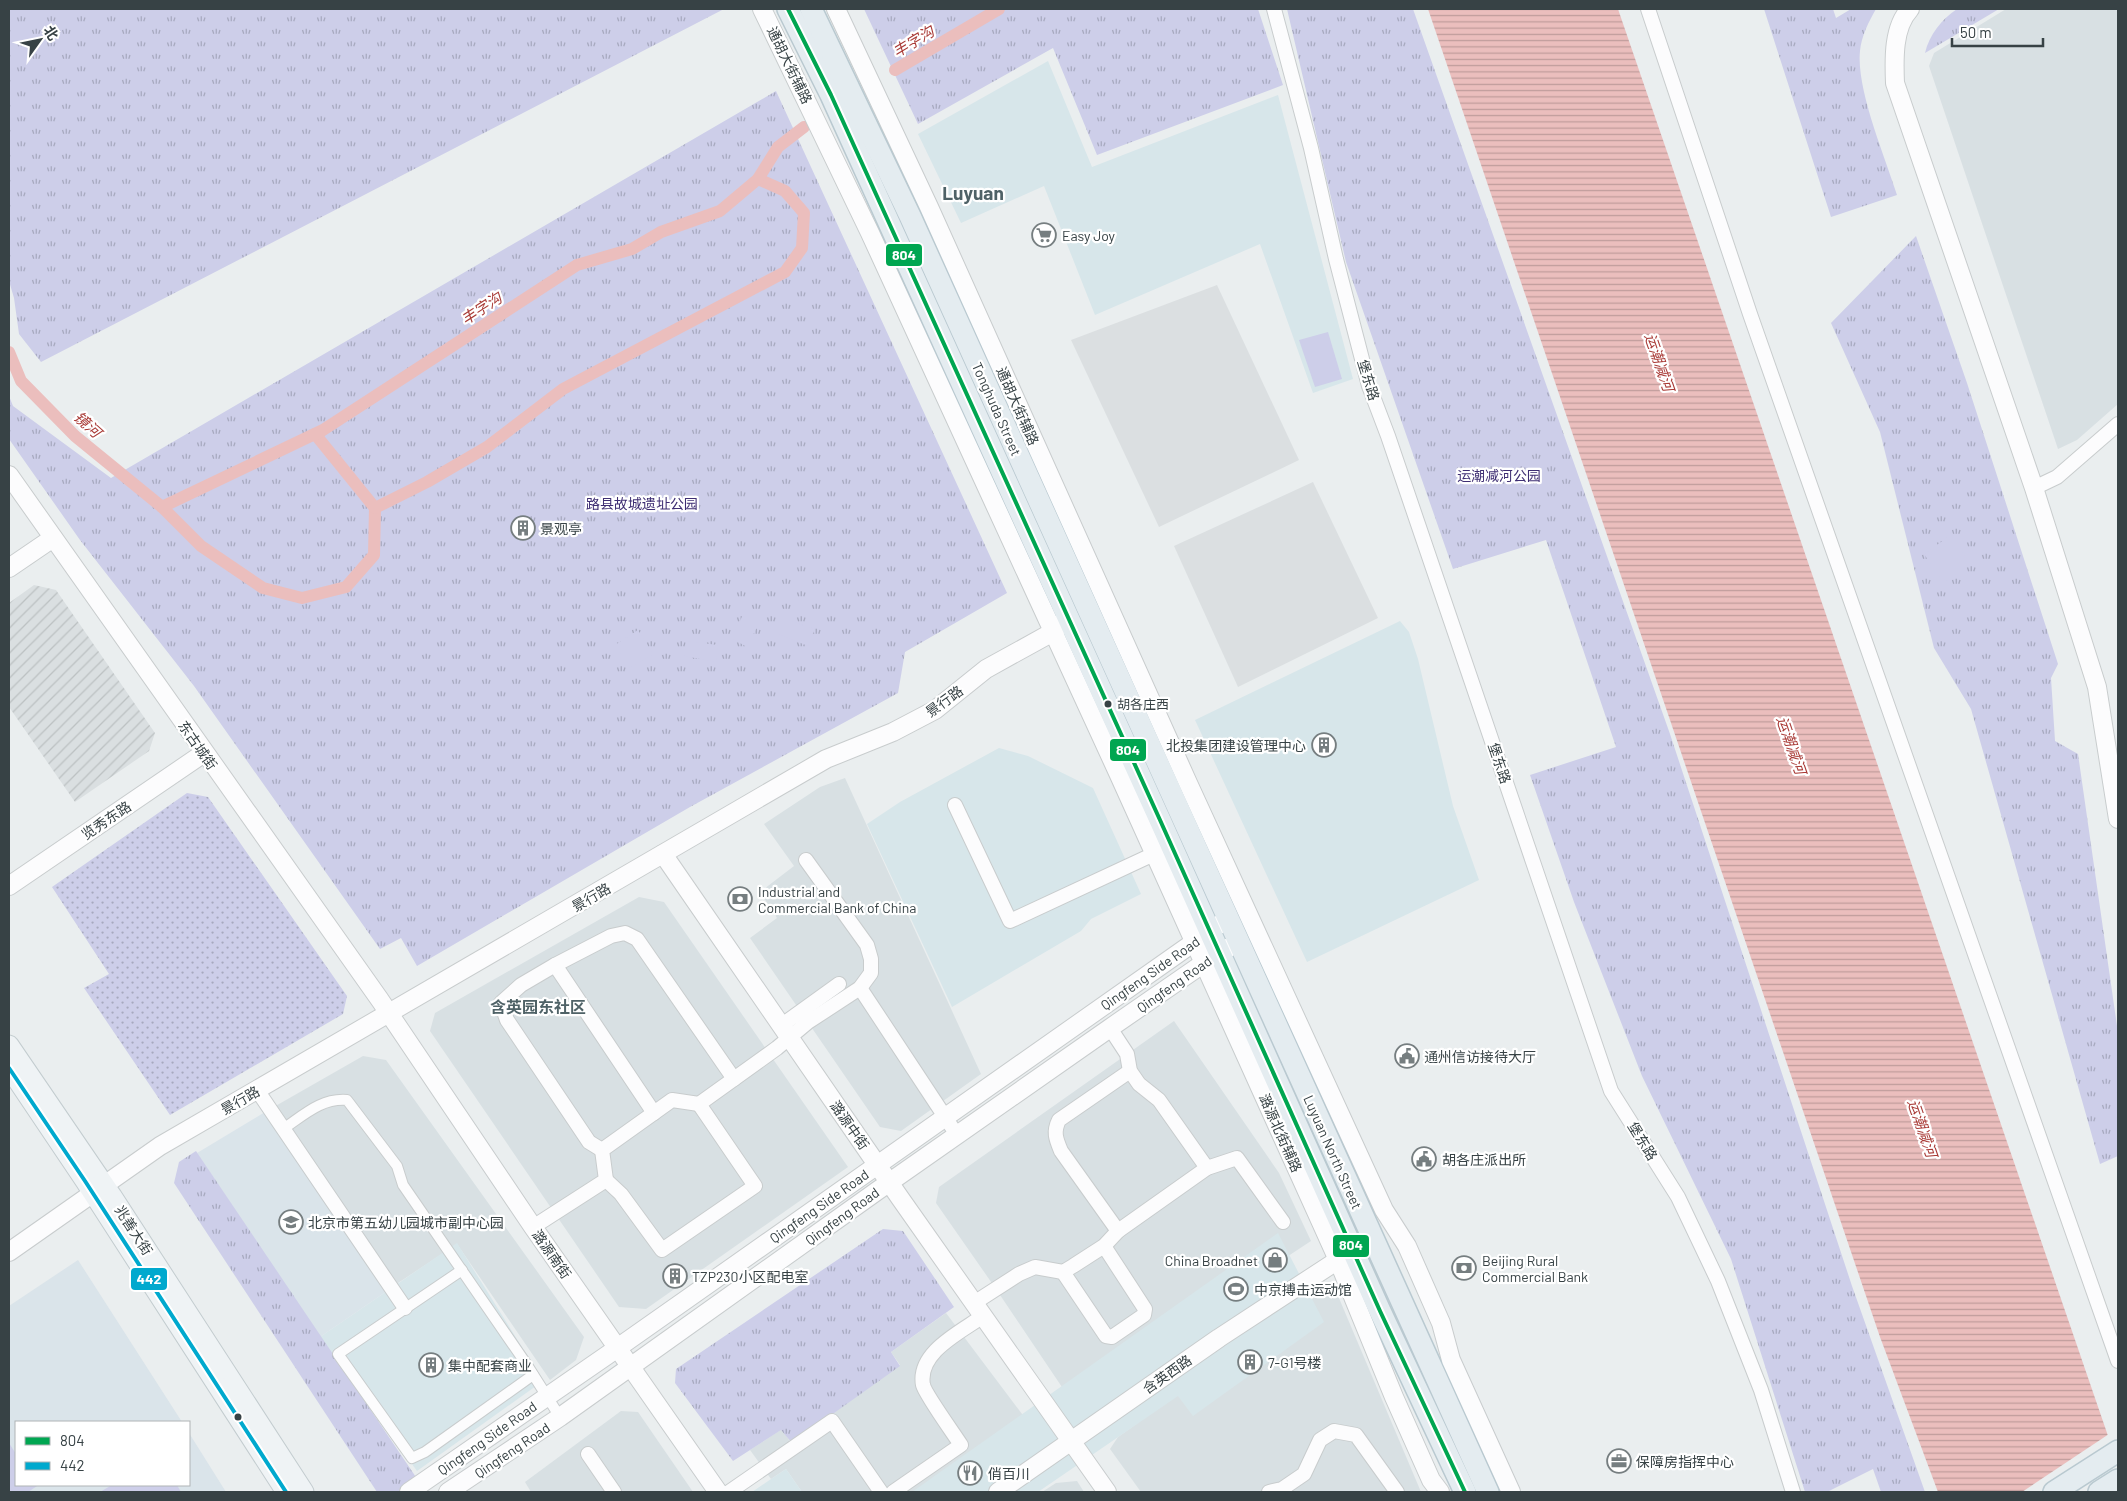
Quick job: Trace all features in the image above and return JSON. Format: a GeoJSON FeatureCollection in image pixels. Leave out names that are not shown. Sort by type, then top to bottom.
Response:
{"type":"FeatureCollection","features":[{"type":"Feature","properties":{"kind":"main road","name":"Tonghuda Street"},"geometry":{"type":"LineString","coordinates":[[788,9],[831,95],[1067,616],[1179,812]]}},
{"type":"Feature","properties":{"kind":"main road","name":"Tonghuda Street"},"geometry":{"type":"LineString","coordinates":[[811,9],[886,164],[1179,812]]}},
{"type":"Feature","properties":{"kind":"main road","name":"Luyuan North Street"},"geometry":{"type":"LineString","coordinates":[[1179,812],[1488,1492]]}},
{"type":"Feature","properties":{"kind":"main road","name":"Luyuan North Street"},"geometry":{"type":"LineString","coordinates":[[1179,812],[1202,937],[1465,1492]]}},
{"type":"Feature","properties":{"kind":"main road","name":"兆善大街"},"geometry":{"type":"LineString","coordinates":[[9,1045],[286,1492]]}},
{"type":"Feature","properties":{"kind":"main road","name":"兆善大街"},"geometry":{"type":"LineString","coordinates":[[9,1068],[99,1190],[304,1492]]}},
{"type":"Feature","properties":{"kind":"main road"},"geometry":{"type":"LineString","coordinates":[[2054,1492],[2118,1450]]}},
{"type":"Feature","properties":{"kind":"main road"},"geometry":{"type":"LineString","coordinates":[[2100,1492],[2118,1480]]}},
{"type":"Feature","properties":{"kind":"street","name":"通胡大街辅路"},"geometry":{"type":"LineString","coordinates":[[762,9],[870,233],[1154,854]]}},
{"type":"Feature","properties":{"kind":"street","name":"通胡大街辅路"},"geometry":{"type":"LineString","coordinates":[[836,9],[933,216],[1179,812]]}},
{"type":"Feature","properties":{"kind":"street","name":"堡东路"},"geometry":{"type":"LineString","coordinates":[[1274,9],[1311,148],[1336,259],[1369,386],[1392,445],[1611,1091],[1678,1197],[1718,1282],[1761,1390],[1793,1492]]}},
{"type":"Feature","properties":{"kind":"street"},"geometry":{"type":"LineString","coordinates":[[1648,9],[1750,314],[2118,1360]]}},
{"type":"Feature","properties":{"kind":"street"},"geometry":{"type":"LineString","coordinates":[[1910,9],[1906,13],[1894,47],[1895,83],[2034,488],[2097,687],[2118,819]]}},
{"type":"Feature","properties":{"kind":"street"},"geometry":{"type":"LineString","coordinates":[[2034,488],[2057,477],[2118,424]]}},
{"type":"Feature","properties":{"kind":"street","name":"东古城街"},"geometry":{"type":"LineString","coordinates":[[9,475],[389,1014]]}},
{"type":"Feature","properties":{"kind":"street"},"geometry":{"type":"LineString","coordinates":[[9,568],[52,538]]}},
{"type":"Feature","properties":{"kind":"street","name":"景行路"},"geometry":{"type":"LineString","coordinates":[[9,1252],[160,1146],[826,759],[893,732],[935,710],[986,669],[1053,632],[1083,598]]}},
{"type":"Feature","properties":{"kind":"street","name":"览秀东路"},"geometry":{"type":"LineString","coordinates":[[9,886],[204,753]]}},
{"type":"Feature","properties":{"kind":"street"},"geometry":{"type":"LineString","coordinates":[[955,805],[1010,921],[1154,854],[1202,937]]}},
{"type":"Feature","properties":{"kind":"street"},"geometry":{"type":"LineString","coordinates":[[1179,812],[1384,1210],[1407,1246],[1440,1323],[1451,1360],[1511,1492]]}},
{"type":"Feature","properties":{"kind":"street","name":"潞源中街"},"geometry":{"type":"LineString","coordinates":[[663,854],[1107,1492]]}},
{"type":"Feature","properties":{"kind":"street"},"geometry":{"type":"LineString","coordinates":[[786,1031],[808,1022],[860,988],[871,973],[871,959],[867,945],[806,860]]}},
{"type":"Feature","properties":{"kind":"street","name":"Qingfeng Side Road"},"geometry":{"type":"LineString","coordinates":[[409,1492],[1227,919]]}},
{"type":"Feature","properties":{"kind":"street"},"geometry":{"type":"LineString","coordinates":[[602,1150],[589,1142],[507,1020],[501,1003],[521,985],[555,965],[612,936],[625,934],[637,938],[734,1079]]}},
{"type":"Feature","properties":{"kind":"street","name":"Qingfeng Road"},"geometry":{"type":"LineString","coordinates":[[448,1492],[560,1417],[1110,1028],[1238,942]]}},
{"type":"Feature","properties":{"kind":"street","name":"潞源北街辅路"},"geometry":{"type":"LineString","coordinates":[[1212,958],[1394,1396],[1432,1480],[1440,1492]]}},
{"type":"Feature","properties":{"kind":"street"},"geometry":{"type":"LineString","coordinates":[[555,965],[654,1113]]}},
{"type":"Feature","properties":{"kind":"street"},"geometry":{"type":"LineString","coordinates":[[602,1150],[672,1100],[699,1104],[734,1079],[839,984]]}},
{"type":"Feature","properties":{"kind":"street"},"geometry":{"type":"LineString","coordinates":[[860,988],[957,1135]]}},
{"type":"Feature","properties":{"kind":"street","name":"潞源南街"},"geometry":{"type":"LineString","coordinates":[[389,1014],[533,1227],[718,1492]]}},
{"type":"Feature","properties":{"kind":"street"},"geometry":{"type":"LineString","coordinates":[[1110,1028],[1127,1054],[1130,1071],[1139,1084],[1159,1100],[1207,1168]]}},
{"type":"Feature","properties":{"kind":"street"},"geometry":{"type":"LineString","coordinates":[[1118,1231],[1061,1151],[1055,1129],[1059,1120],[1130,1071]]}},
{"type":"Feature","properties":{"kind":"street"},"geometry":{"type":"LineString","coordinates":[[257,1090],[405,1308]]}},
{"type":"Feature","properties":{"kind":"street"},"geometry":{"type":"LineString","coordinates":[[283,1129],[318,1106],[333,1099],[347,1100],[397,1166],[402,1184],[560,1417]]}},
{"type":"Feature","properties":{"kind":"street"},"geometry":{"type":"LineString","coordinates":[[602,1150],[606,1180],[621,1194],[662,1250],[754,1186],[699,1104]]}},
{"type":"Feature","properties":{"kind":"street"},"geometry":{"type":"LineString","coordinates":[[893,1492],[961,1445],[924,1386],[924,1372],[928,1359],[1019,1274],[1035,1267],[1063,1272],[1104,1246],[1118,1231],[1207,1168],[1237,1158],[1283,1222]]}},
{"type":"Feature","properties":{"kind":"street"},"geometry":{"type":"LineString","coordinates":[[533,1227],[606,1180]]}},
{"type":"Feature","properties":{"kind":"street"},"geometry":{"type":"LineString","coordinates":[[1063,1272],[1106,1336],[1112,1337],[1144,1315],[1145,1308],[1104,1246]]}},
{"type":"Feature","properties":{"kind":"street","name":"含英西路"},"geometry":{"type":"LineString","coordinates":[[998,1492],[1219,1338],[1338,1260]]}},
{"type":"Feature","properties":{"kind":"street"},"geometry":{"type":"LineString","coordinates":[[462,1270],[338,1354],[412,1458],[425,1452],[533,1375]]}},
{"type":"Feature","properties":{"kind":"street"},"geometry":{"type":"LineString","coordinates":[[729,1492],[832,1421],[881,1492]]}},
{"type":"Feature","properties":{"kind":"street"},"geometry":{"type":"LineString","coordinates":[[1269,1492],[1282,1489],[1304,1474],[1320,1440],[1334,1431],[1356,1434],[1397,1492]]}},
{"type":"Feature","properties":{"kind":"street"},"geometry":{"type":"LineString","coordinates":[[588,1454],[614,1492]]}},
{"type":"Feature","properties":{"kind":"shaded area"},"geometry":{"type":"Polygon","coordinates":[[[2006,9],[2118,9],[2118,404],[2077,440],[2058,449],[1929,66],[1934,53],[2006,9]]]}},
{"type":"Feature","properties":{"kind":"shaded area"},"geometry":{"type":"Polygon","coordinates":[[[1048,61],[1092,167],[1278,95],[1353,379],[1313,393],[1260,244],[1095,315],[1044,186],[961,223],[918,134],[1048,61]]]}},
{"type":"Feature","properties":{"kind":"shaded area"},"geometry":{"type":"Polygon","coordinates":[[[1217,285],[1299,460],[1159,527],[1071,340],[1217,285]]]}},
{"type":"Feature","properties":{"kind":"shaded area"},"geometry":{"type":"Polygon","coordinates":[[[1313,482],[1378,618],[1238,687],[1174,546],[1313,482]]]}},
{"type":"Feature","properties":{"kind":"shaded area"},"geometry":{"type":"Polygon","coordinates":[[[34,585],[56,590],[155,733],[149,751],[75,802],[9,707],[9,603],[34,585]]]}},
{"type":"Feature","properties":{"kind":"shaded area","name":"北投集团建设管理中心"},"geometry":{"type":"Polygon","coordinates":[[[1400,621],[1409,632],[1418,659],[1453,806],[1479,880],[1307,962],[1195,720],[1400,621]]]}},
{"type":"Feature","properties":{"kind":"shaded area"},"geometry":{"type":"Polygon","coordinates":[[[999,748],[1028,756],[1093,788],[1141,894],[1091,919],[1081,931],[952,1007],[867,824],[900,802],[999,748]]]}},
{"type":"Feature","properties":{"kind":"shaded area"},"geometry":{"type":"Polygon","coordinates":[[[845,778],[981,1074],[901,1131],[880,1127],[750,938],[777,918],[760,892],[794,866],[764,824],[820,787],[845,778]]]}},
{"type":"Feature","properties":{"kind":"shaded area"},"geometry":{"type":"Polygon","coordinates":[[[639,897],[664,902],[848,1167],[646,1309],[619,1307],[430,1031],[435,1013],[639,897]]]}},
{"type":"Feature","properties":{"kind":"shaded area"},"geometry":{"type":"Polygon","coordinates":[[[1174,1021],[1279,1173],[1311,1241],[1070,1399],[936,1203],[939,1187],[1174,1021]]]}},
{"type":"Feature","properties":{"kind":"shaded area"},"geometry":{"type":"Polygon","coordinates":[[[363,1056],[386,1060],[584,1337],[576,1360],[550,1380],[457,1244],[395,1285],[265,1112],[363,1056]]]}},
{"type":"Feature","properties":{"kind":"shaded area","name":"北京市第五幼儿园城市副中心园"},"geometry":{"type":"Polygon","coordinates":[[[265,1112],[387,1291],[320,1337],[197,1153],[265,1112]]]}},
{"type":"Feature","properties":{"kind":"shaded area"},"geometry":{"type":"Polygon","coordinates":[[[1278,1233],[1324,1322],[1193,1416],[1178,1396],[1038,1492],[912,1492],[1278,1233]]]}},
{"type":"Feature","properties":{"kind":"shaded area"},"geometry":{"type":"Polygon","coordinates":[[[457,1243],[543,1381],[417,1471],[320,1337],[457,1243]]]}},
{"type":"Feature","properties":{"kind":"shaded area"},"geometry":{"type":"Polygon","coordinates":[[[78,1260],[181,1421],[15,1421],[15,1486],[190,1486],[190,1435],[226,1492],[9,1492],[9,1306],[78,1260]]]}},
{"type":"Feature","properties":{"kind":"shaded area"},"geometry":{"type":"Polygon","coordinates":[[[1333,1284],[1421,1492],[1141,1492],[1110,1449],[1118,1437],[1333,1284]]]}},
{"type":"Feature","properties":{"kind":"shaded area"},"geometry":{"type":"Polygon","coordinates":[[[946,1313],[1040,1438],[957,1492],[802,1492],[786,1469],[771,1479],[750,1450],[782,1429],[791,1443],[900,1365],[891,1352],[946,1313]]]}},
{"type":"Feature","properties":{"kind":"shaded area"},"geometry":{"type":"Polygon","coordinates":[[[621,1411],[638,1412],[693,1492],[531,1492],[525,1482],[621,1411]]]}},
{"type":"Feature","properties":{"kind":"shaded area"},"geometry":{"type":"Polygon","coordinates":[[[786,1469],[802,1492],[752,1492],[771,1479],[786,1469]]]}},
{"type":"Feature","properties":{"kind":"shaded area"},"geometry":{"type":"Polygon","coordinates":[[[1077,1481],[1084,1492],[1042,1492],[1056,1483],[1077,1481]]]}},
{"type":"Feature","properties":{"kind":"green space"},"geometry":{"type":"Polygon","coordinates":[[[9,9],[724,9],[41,362],[19,334],[14,298],[9,281],[9,9]]]}},
{"type":"Feature","properties":{"kind":"green space"},"geometry":{"type":"Polygon","coordinates":[[[864,9],[1258,9],[1283,85],[1097,155],[1053,48],[918,124],[864,9]]]}},
{"type":"Feature","properties":{"kind":"green space","name":"运潮减河公园"},"geometry":{"type":"Polygon","coordinates":[[[1287,9],[1413,9],[1670,734],[1852,1286],[1925,1492],[1881,1492],[1873,1469],[1827,1492],[1805,1492],[1731,1259],[1642,1076],[1574,902],[1530,775],[1616,747],[1546,540],[1453,569],[1346,262],[1287,9]]]}},
{"type":"Feature","properties":{"kind":"green space"},"geometry":{"type":"Polygon","coordinates":[[[1764,9],[1833,9],[1836,18],[1851,9],[1876,9],[1862,40],[1860,67],[1867,103],[1897,195],[1831,217],[1764,9]]]}},
{"type":"Feature","properties":{"kind":"green space"},"geometry":{"type":"Polygon","coordinates":[[[1957,9],[1999,9],[1925,53],[1937,28],[1957,9]]]}},
{"type":"Feature","properties":{"kind":"green space","name":"路县故城遗址公园"},"geometry":{"type":"Polygon","coordinates":[[[776,91],[1007,593],[905,652],[898,693],[690,807],[417,966],[401,938],[380,949],[194,686],[80,540],[9,439],[9,396],[13,406],[111,478],[776,91]]]}},
{"type":"Feature","properties":{"kind":"green space"},"geometry":{"type":"Polygon","coordinates":[[[1916,236],[1967,383],[2058,664],[2051,678],[2055,741],[2078,754],[2118,1033],[2118,1156],[2100,1164],[1971,709],[1934,648],[1880,432],[1831,323],[1916,236]]]}},
{"type":"Feature","properties":{"kind":"green space"},"geometry":{"type":"Polygon","coordinates":[[[1328,332],[1342,379],[1315,387],[1299,340],[1328,332]]]}},
{"type":"Feature","properties":{"kind":"green space"},"geometry":{"type":"Polygon","coordinates":[[[1951,535],[1970,564],[1944,583],[1924,554],[1951,535]]]}},
{"type":"Feature","properties":{"kind":"green space"},"geometry":{"type":"Polygon","coordinates":[[[747,607],[763,615],[747,647],[731,638],[747,607]]]}},
{"type":"Feature","properties":{"kind":"green space"},"geometry":{"type":"Polygon","coordinates":[[[784,619],[815,629],[808,646],[778,634],[784,619]]]}},
{"type":"Feature","properties":{"kind":"green space"},"geometry":{"type":"Polygon","coordinates":[[[638,630],[653,654],[630,668],[615,645],[638,630]]]}},
{"type":"Feature","properties":{"kind":"green space"},"geometry":{"type":"Polygon","coordinates":[[[686,641],[718,645],[716,662],[684,656],[686,641]]]}},
{"type":"Feature","properties":{"kind":"green space"},"geometry":{"type":"Polygon","coordinates":[[[187,793],[208,797],[347,996],[343,1014],[170,1115],[84,988],[109,974],[52,887],[187,793]]]}},
{"type":"Feature","properties":{"kind":"green space"},"geometry":{"type":"Polygon","coordinates":[[[196,1151],[426,1492],[377,1492],[174,1183],[179,1162],[196,1151]]]}},
{"type":"Feature","properties":{"kind":"green space"},"geometry":{"type":"Polygon","coordinates":[[[883,1229],[903,1231],[954,1307],[891,1352],[900,1366],[792,1443],[781,1430],[733,1461],[675,1383],[676,1369],[883,1229]]]}},
{"type":"Feature","properties":{"kind":"green space"},"geometry":{"type":"Polygon","coordinates":[[[9,1443],[15,1452],[15,1486],[37,1486],[28,1492],[9,1492],[9,1443]]]}},
{"type":"Feature","properties":{"kind":"green space"},"geometry":{"type":"Polygon","coordinates":[[[110,1486],[178,1486],[181,1492],[100,1492],[110,1486]]]}},
{"type":"Feature","properties":{"kind":"water","name":"运潮减河"},"geometry":{"type":"Polygon","coordinates":[[[1428,9],[1618,9],[2118,1465],[2118,1492],[1938,1492],[1880,1337],[1428,9]]]}},
{"type":"Feature","properties":{"kind":"pier"},"geometry":{"type":"Polygon","coordinates":[[[2109,1434],[2118,1458],[2118,1492],[2022,1492],[2109,1434]]]}},
{"type":"Feature","properties":{"kind":"waterway","name":"丰字沟"},"geometry":{"type":"LineString","coordinates":[[895,70],[999,9]]}},
{"type":"Feature","properties":{"kind":"waterway","name":"丰字沟"},"geometry":{"type":"LineString","coordinates":[[162,507],[323,430],[577,265],[632,249],[661,232],[720,211],[758,179],[778,147],[804,127]]}},
{"type":"Feature","properties":{"kind":"waterway"},"geometry":{"type":"LineString","coordinates":[[315,434],[375,508],[427,482],[487,447],[563,389],[785,272],[802,248],[804,213],[785,191],[758,179]]}},
{"type":"Feature","properties":{"kind":"waterway"},"geometry":{"type":"LineString","coordinates":[[9,352],[21,381],[75,436],[162,507],[201,546],[263,588],[302,598],[346,587],[374,555],[375,508]]}},
{"type":"Feature","properties":{"kind":"transit line","name":"804"},"geometry":{"type":"LineString","coordinates":[[788,9],[831,95],[1160,820],[1380,1311],[1465,1492]]}},
{"type":"Feature","properties":{"kind":"transit line","name":"442"},"geometry":{"type":"LineString","coordinates":[[9,1068],[85,1181],[286,1492]]}},
{"type":"Feature","properties":{"kind":"place","name":"Easy Joy"},"geometry":{"type":"Point","coordinates":[1044,235]}},
{"type":"Feature","properties":{"kind":"place","name":"景观亭"},"geometry":{"type":"Point","coordinates":[523,528]}},
{"type":"Feature","properties":{"kind":"place","name":"胡各庄西"},"geometry":{"type":"Point","coordinates":[1108,704]}},
{"type":"Feature","properties":{"kind":"place","name":"北投集团建设管理中心"},"geometry":{"type":"Point","coordinates":[1324,745]}},
{"type":"Feature","properties":{"kind":"place","name":"Industrial and Commercial Bank of China"},"geometry":{"type":"Point","coordinates":[740,899]}},
{"type":"Feature","properties":{"kind":"place","name":"通州信访接待大厅"},"geometry":{"type":"Point","coordinates":[1407,1056]}},
{"type":"Feature","properties":{"kind":"place","name":"胡各庄派出所"},"geometry":{"type":"Point","coordinates":[1424,1159]}},
{"type":"Feature","properties":{"kind":"place","name":"北京市第五幼儿园城市副中心园"},"geometry":{"type":"Point","coordinates":[291,1222]}},
{"type":"Feature","properties":{"kind":"place","name":"China Broadnet"},"geometry":{"type":"Point","coordinates":[1275,1260]}},
{"type":"Feature","properties":{"kind":"place","name":"Beijing Rural Commercial Bank"},"geometry":{"type":"Point","coordinates":[1464,1268]}},
{"type":"Feature","properties":{"kind":"place","name":"TZP230小区配电室"},"geometry":{"type":"Point","coordinates":[675,1276]}},
{"type":"Feature","properties":{"kind":"place","name":"中京搏击运动馆"},"geometry":{"type":"Point","coordinates":[1236,1289]}},
{"type":"Feature","properties":{"kind":"place","name":"7-G1号楼"},"geometry":{"type":"Point","coordinates":[1250,1362]}},
{"type":"Feature","properties":{"kind":"place","name":"集中配套商业"},"geometry":{"type":"Point","coordinates":[431,1365]}},
{"type":"Feature","properties":{"kind":"place","name":"保障房指挥中心"},"geometry":{"type":"Point","coordinates":[1619,1461]}},
{"type":"Feature","properties":{"kind":"place","name":"俏百川"},"geometry":{"type":"Point","coordinates":[970,1473]}},
{"type":"Feature","properties":{"kind":"district","name":"Luyuan"},"geometry":{"type":"Point","coordinates":[973,192]}},
{"type":"Feature","properties":{"kind":"district","name":"含英园东社区"},"geometry":{"type":"Point","coordinates":[538,1006]}},
{"type":"Feature","properties":{"kind":"water label","name":"镜河"},"geometry":{"type":"Point","coordinates":[88,424]}}]}
